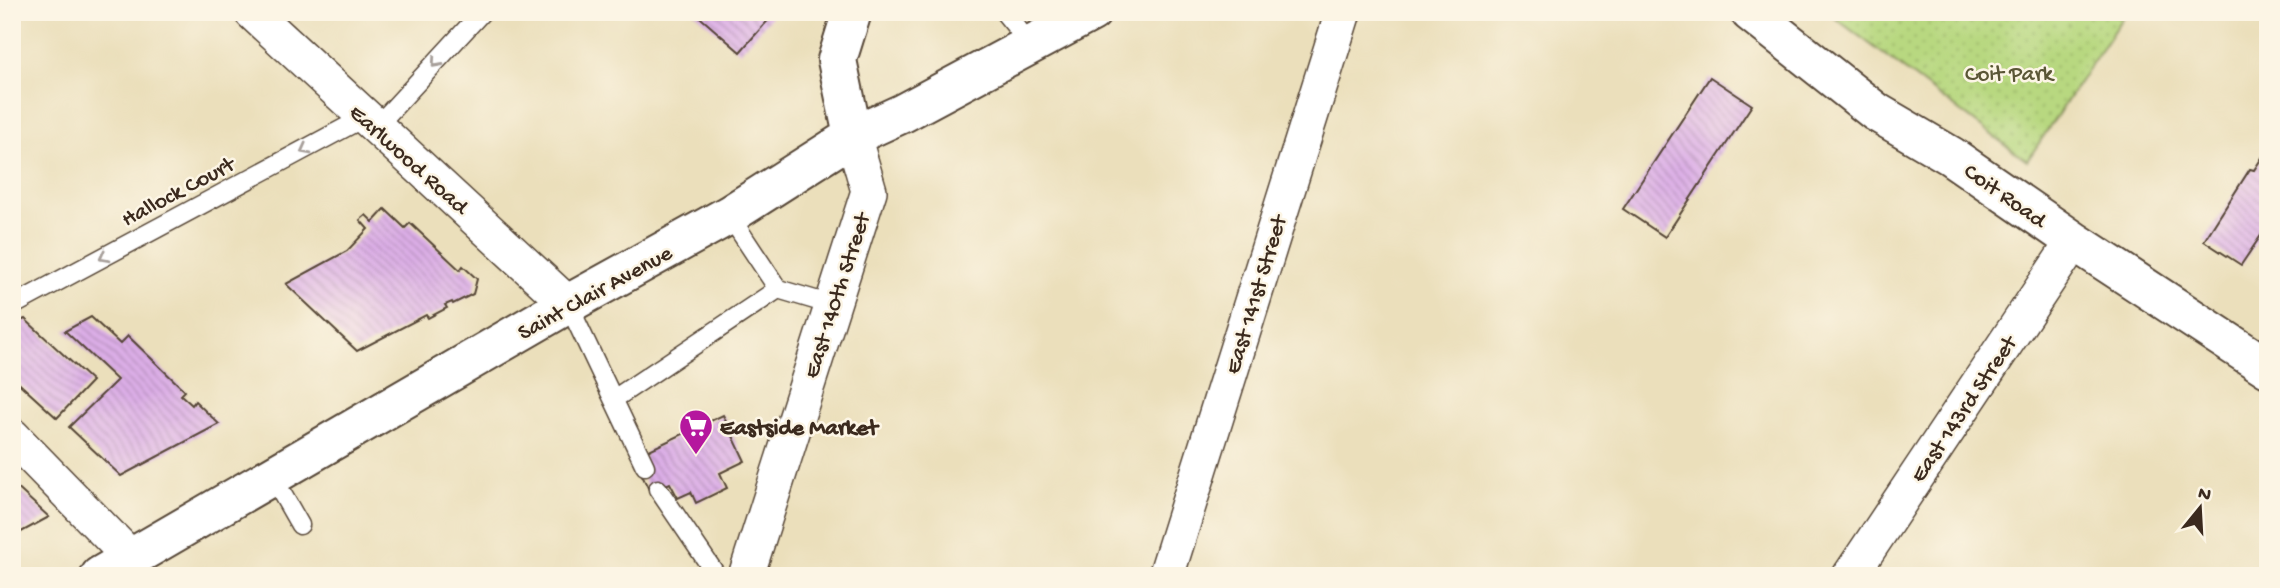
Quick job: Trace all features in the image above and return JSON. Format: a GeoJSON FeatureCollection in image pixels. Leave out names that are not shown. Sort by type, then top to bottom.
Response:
{"type":"FeatureCollection","features":[{"type":"Feature","properties":{"kind":"street","name":"Earlwood Road"},"geometry":{"type":"LineString","coordinates":[[252,12],[568,304]]}},
{"type":"Feature","properties":{"kind":"street","name":"East 140th Street"},"geometry":{"type":"LineString","coordinates":[[746,576],[869,191],[853,136],[837,60],[852,12]]}},
{"type":"Feature","properties":{"kind":"street","name":"Saint Clair Avenue"},"geometry":{"type":"LineString","coordinates":[[116,567],[568,304],[729,215],[853,136],[903,113],[1092,12]]}},
{"type":"Feature","properties":{"kind":"street","name":"East 141st Street"},"geometry":{"type":"LineString","coordinates":[[1166,576],[1343,12]]}},
{"type":"Feature","properties":{"kind":"street","name":"Coit Road"},"geometry":{"type":"LineString","coordinates":[[1750,12],[1876,112],[1951,156],[2074,241],[2268,368]]}},
{"type":"Feature","properties":{"kind":"street","name":"East 143rd Street"},"geometry":{"type":"LineString","coordinates":[[1850,576],[2074,241]]}},
{"type":"Feature","properties":{"kind":"street"},"geometry":{"type":"LineString","coordinates":[[12,436],[116,567]]}},
{"type":"Feature","properties":{"kind":"lane","name":"Hallock Court"},"geometry":{"type":"LineString","coordinates":[[12,306],[371,122],[482,12]]}},
{"type":"Feature","properties":{"kind":"lane"},"geometry":{"type":"LineString","coordinates":[[1004,12],[1031,45]]}},
{"type":"Feature","properties":{"kind":"lane"},"geometry":{"type":"LineString","coordinates":[[729,215],[778,289],[832,304]]}},
{"type":"Feature","properties":{"kind":"lane"},"geometry":{"type":"LineString","coordinates":[[614,399],[778,289]]}},
{"type":"Feature","properties":{"kind":"lane"},"geometry":{"type":"LineString","coordinates":[[568,304],[645,466]]}},
{"type":"Feature","properties":{"kind":"lane"},"geometry":{"type":"LineString","coordinates":[[272,476],[300,525]]}},
{"type":"Feature","properties":{"kind":"lane"},"geometry":{"type":"LineString","coordinates":[[658,489],[717,576]]}},
{"type":"Feature","properties":{"kind":"green space","name":"Coit Park"},"geometry":{"type":"Polygon","coordinates":[[[1827,12],[2126,12],[2027,161],[1827,12]]]}},
{"type":"Feature","properties":{"kind":"building"},"geometry":{"type":"Polygon","coordinates":[[[694,12],[766,12],[771,17],[740,52],[694,12]]]}},
{"type":"Feature","properties":{"kind":"building"},"geometry":{"type":"Polygon","coordinates":[[[1710,77],[1752,105],[1665,237],[1623,209],[1710,77]]]}},
{"type":"Feature","properties":{"kind":"building"},"geometry":{"type":"Polygon","coordinates":[[[2263,156],[2268,159],[2268,225],[2241,265],[2204,241],[2250,169],[2254,170],[2263,156]]]}},
{"type":"Feature","properties":{"kind":"building"},"geometry":{"type":"Polygon","coordinates":[[[385,209],[405,228],[410,223],[460,270],[463,266],[477,279],[473,294],[445,305],[447,308],[428,318],[426,315],[357,351],[286,284],[347,251],[368,229],[360,220],[366,215],[373,222],[385,209]]]}},
{"type":"Feature","properties":{"kind":"building"},"geometry":{"type":"Polygon","coordinates":[[[91,317],[120,344],[128,336],[185,391],[181,395],[192,405],[195,401],[219,424],[121,476],[69,427],[117,380],[65,331],[91,317]]]}},
{"type":"Feature","properties":{"kind":"building"},"geometry":{"type":"Polygon","coordinates":[[[25,319],[92,381],[57,418],[12,377],[12,325],[25,319]]]}},
{"type":"Feature","properties":{"kind":"building","name":"Eastside Market"},"geometry":{"type":"Polygon","coordinates":[[[723,415],[745,461],[720,473],[727,488],[696,503],[691,492],[678,498],[670,483],[650,492],[639,469],[647,451],[723,415]]]}},
{"type":"Feature","properties":{"kind":"building"},"geometry":{"type":"Polygon","coordinates":[[[12,483],[49,517],[12,537],[12,483]]]}},
{"type":"Feature","properties":{"kind":"place","name":"Eastside Market"},"geometry":{"type":"Point","coordinates":[696,456]}}]}
